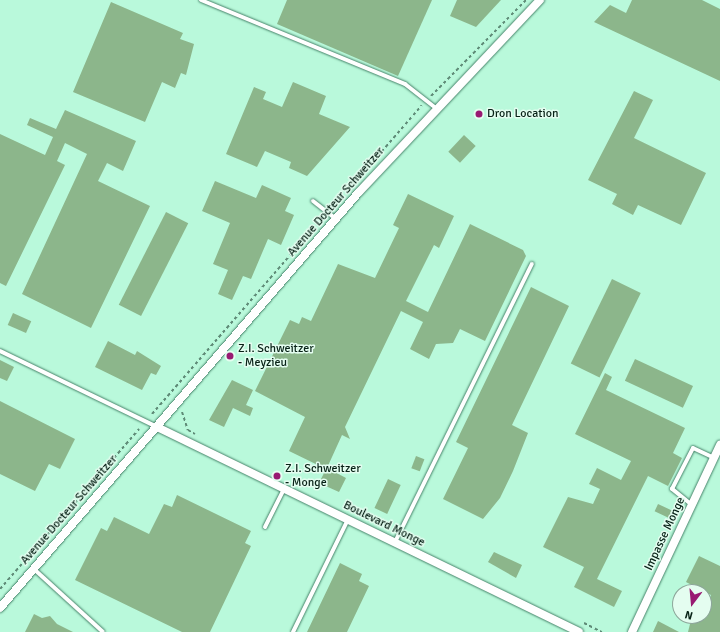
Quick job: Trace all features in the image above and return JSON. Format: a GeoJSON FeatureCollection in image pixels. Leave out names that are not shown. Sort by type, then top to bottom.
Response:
{"type":"FeatureCollection","features":[{"type":"Feature","properties":{"kind":"street","name":"Avenue Docteur Schweitzer"},"geometry":{"type":"LineString","coordinates":[[0,608],[336,219],[436,108],[540,0]]}},
{"type":"Feature","properties":{"kind":"street","name":"Boulevard Monge"},"geometry":{"type":"LineString","coordinates":[[157,427],[579,632]]}},
{"type":"Feature","properties":{"kind":"street","name":"Impasse Monge"},"geometry":{"type":"LineString","coordinates":[[632,632],[720,445]]}},
{"type":"Feature","properties":{"kind":"lane"},"geometry":{"type":"LineString","coordinates":[[202,0],[405,84],[436,108]]}},
{"type":"Feature","properties":{"kind":"lane"},"geometry":{"type":"LineString","coordinates":[[313,201],[336,219]]}},
{"type":"Feature","properties":{"kind":"lane"},"geometry":{"type":"LineString","coordinates":[[395,542],[532,264]]}},
{"type":"Feature","properties":{"kind":"lane"},"geometry":{"type":"LineString","coordinates":[[0,351],[157,427]]}},
{"type":"Feature","properties":{"kind":"lane"},"geometry":{"type":"LineString","coordinates":[[692,505],[672,489],[693,448],[714,458]]}},
{"type":"Feature","properties":{"kind":"lane"},"geometry":{"type":"LineString","coordinates":[[265,527],[284,488]]}},
{"type":"Feature","properties":{"kind":"lane"},"geometry":{"type":"LineString","coordinates":[[293,632],[348,519]]}},
{"type":"Feature","properties":{"kind":"lane"},"geometry":{"type":"LineString","coordinates":[[34,569],[103,632]]}},
{"type":"Feature","properties":{"kind":"path"},"geometry":{"type":"LineString","coordinates":[[152,414],[166,398]]}},
{"type":"Feature","properties":{"kind":"path"},"geometry":{"type":"LineString","coordinates":[[0,589],[139,429]]}},
{"type":"Feature","properties":{"kind":"building"},"geometry":{"type":"Polygon","coordinates":[[[287,0],[432,0],[398,76],[277,24],[287,0]]]}},
{"type":"Feature","properties":{"kind":"building"},"geometry":{"type":"Polygon","coordinates":[[[457,0],[501,0],[476,27],[450,16],[457,0]]]}},
{"type":"Feature","properties":{"kind":"building"},"geometry":{"type":"Polygon","coordinates":[[[632,0],[702,0],[720,9],[720,81],[594,22],[610,5],[626,13],[632,0]]]}},
{"type":"Feature","properties":{"kind":"building"},"geometry":{"type":"Polygon","coordinates":[[[111,2],[183,33],[180,39],[194,44],[186,75],[181,73],[175,88],[162,82],[145,122],[73,92],[111,2]]]}},
{"type":"Feature","properties":{"kind":"building"},"geometry":{"type":"Polygon","coordinates":[[[293,82],[326,96],[319,114],[350,127],[307,176],[289,168],[291,162],[265,151],[257,167],[226,154],[254,87],[266,92],[263,99],[282,107],[293,82]]]}},
{"type":"Feature","properties":{"kind":"building"},"geometry":{"type":"Polygon","coordinates":[[[634,91],[653,100],[634,138],[706,173],[681,225],[638,205],[633,215],[612,204],[617,194],[588,180],[634,91]]]}},
{"type":"Feature","properties":{"kind":"building"},"geometry":{"type":"Polygon","coordinates":[[[65,110],[136,141],[123,171],[107,163],[98,181],[150,206],[91,328],[22,294],[87,154],[65,143],[57,161],[65,165],[6,286],[0,283],[0,134],[45,155],[53,137],[27,125],[30,118],[56,129],[65,110]]]}},
{"type":"Feature","properties":{"kind":"building"},"geometry":{"type":"Polygon","coordinates":[[[464,135],[476,146],[460,163],[448,152],[464,135]]]}},
{"type":"Feature","properties":{"kind":"building"},"geometry":{"type":"Polygon","coordinates":[[[215,181],[256,198],[262,185],[291,198],[285,211],[294,215],[281,245],[268,239],[251,279],[243,276],[232,300],[218,294],[228,270],[213,264],[230,223],[202,211],[215,181]]]}},
{"type":"Feature","properties":{"kind":"building"},"geometry":{"type":"Polygon","coordinates":[[[408,194],[454,216],[439,248],[434,245],[406,301],[428,312],[470,224],[523,250],[526,256],[485,341],[460,329],[453,343],[436,344],[429,359],[410,349],[423,322],[401,311],[345,427],[350,439],[342,435],[327,468],[346,478],[339,492],[319,483],[326,469],[289,451],[305,417],[255,391],[290,320],[299,324],[302,317],[311,321],[338,264],[375,278],[399,228],[393,225],[408,194]]]}},
{"type":"Feature","properties":{"kind":"building"},"geometry":{"type":"Polygon","coordinates":[[[166,212],[188,223],[141,316],[119,305],[166,212]]]}},
{"type":"Feature","properties":{"kind":"building"},"geometry":{"type":"Polygon","coordinates":[[[612,279],[641,293],[600,378],[571,363],[612,279]]]}},
{"type":"Feature","properties":{"kind":"building"},"geometry":{"type":"Polygon","coordinates":[[[531,287],[569,306],[512,425],[528,433],[513,471],[500,498],[483,519],[443,499],[468,448],[456,442],[531,287]]]}},
{"type":"Feature","properties":{"kind":"building"},"geometry":{"type":"Polygon","coordinates":[[[13,313],[31,321],[26,333],[8,325],[13,313]]]}},
{"type":"Feature","properties":{"kind":"building"},"geometry":{"type":"Polygon","coordinates":[[[108,341],[135,355],[137,351],[161,366],[156,375],[151,373],[142,390],[95,367],[108,341]]]}},
{"type":"Feature","properties":{"kind":"building"},"geometry":{"type":"Polygon","coordinates":[[[635,359],[693,386],[683,408],[625,381],[635,359]]]}},
{"type":"Feature","properties":{"kind":"building"},"geometry":{"type":"Polygon","coordinates":[[[0,360],[14,367],[7,381],[0,378],[0,360]]]}},
{"type":"Feature","properties":{"kind":"building"},"geometry":{"type":"Polygon","coordinates":[[[605,373],[612,377],[606,390],[685,428],[673,453],[682,458],[668,486],[648,476],[597,579],[622,591],[614,607],[574,587],[584,567],[543,547],[568,497],[593,504],[600,489],[589,484],[597,468],[621,480],[631,461],[575,434],[605,373]]]}},
{"type":"Feature","properties":{"kind":"building"},"geometry":{"type":"Polygon","coordinates":[[[232,380],[253,390],[246,405],[253,408],[250,416],[233,408],[224,427],[209,420],[232,380]]]}},
{"type":"Feature","properties":{"kind":"building"},"geometry":{"type":"Polygon","coordinates":[[[0,401],[75,439],[60,469],[49,464],[35,491],[0,474],[0,401]]]}},
{"type":"Feature","properties":{"kind":"building"},"geometry":{"type":"Polygon","coordinates":[[[416,456],[424,459],[420,471],[411,468],[416,456]]]}},
{"type":"Feature","properties":{"kind":"building"},"geometry":{"type":"Polygon","coordinates":[[[388,479],[401,485],[387,514],[374,508],[388,479]]]}},
{"type":"Feature","properties":{"kind":"building"},"geometry":{"type":"Polygon","coordinates":[[[177,495],[251,531],[245,543],[251,546],[210,632],[182,632],[75,580],[101,528],[107,531],[114,517],[149,534],[164,504],[172,507],[177,495]]]}},
{"type":"Feature","properties":{"kind":"building"},"geometry":{"type":"Polygon","coordinates":[[[658,504],[673,511],[670,518],[655,511],[658,504]]]}},
{"type":"Feature","properties":{"kind":"building"},"geometry":{"type":"Polygon","coordinates":[[[494,552],[522,565],[516,578],[488,562],[494,552]]]}},
{"type":"Feature","properties":{"kind":"building"},"geometry":{"type":"Polygon","coordinates":[[[699,556],[720,566],[720,632],[688,632],[690,624],[712,624],[712,584],[690,584],[686,582],[699,556]]]}},
{"type":"Feature","properties":{"kind":"building"},"geometry":{"type":"Polygon","coordinates":[[[340,563],[362,574],[359,581],[369,586],[347,632],[307,632],[340,563]]]}},
{"type":"Feature","properties":{"kind":"building"},"geometry":{"type":"Polygon","coordinates":[[[34,614],[42,618],[50,616],[57,624],[73,632],[25,632],[34,614]]]}},
{"type":"Feature","properties":{"kind":"building"},"geometry":{"type":"Polygon","coordinates":[[[658,621],[679,632],[653,632],[658,621]]]}},
{"type":"Feature","properties":{"kind":"place","name":"Dron Location"},"geometry":{"type":"Point","coordinates":[479,114]}},
{"type":"Feature","properties":{"kind":"place","name":"Z.I. Schweitzer - Meyzieu"},"geometry":{"type":"Point","coordinates":[230,356]}},
{"type":"Feature","properties":{"kind":"place","name":"Z.I. Schweitzer - Monge"},"geometry":{"type":"Point","coordinates":[277,476]}}]}
